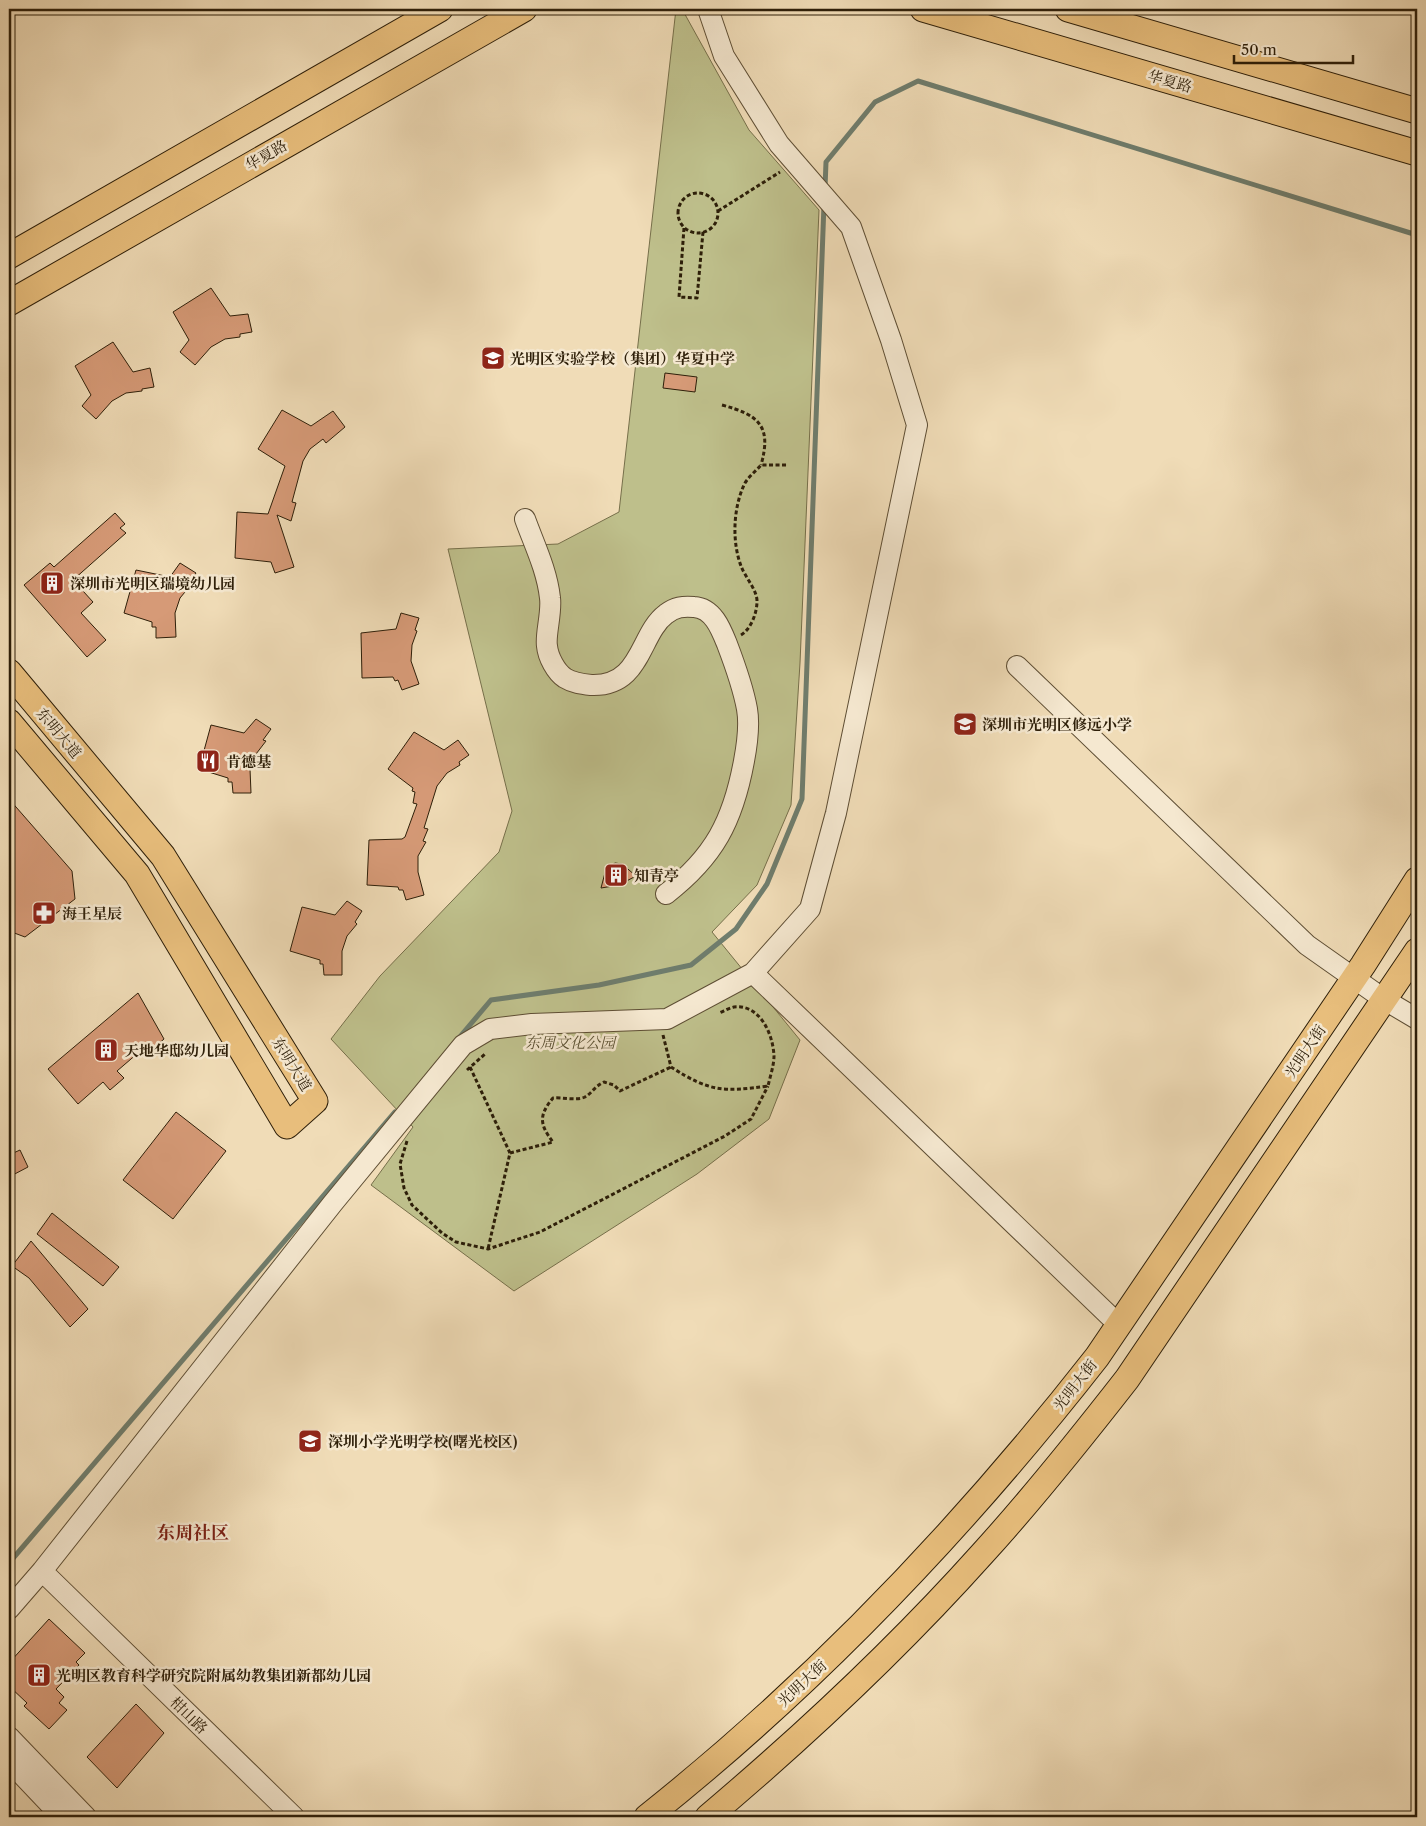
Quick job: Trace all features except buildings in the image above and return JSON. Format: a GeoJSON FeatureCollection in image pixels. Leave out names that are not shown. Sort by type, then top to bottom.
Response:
{"type":"FeatureCollection","features":[{"type":"Feature","properties":{"kind":"main road"},"geometry":{"type":"LineString","coordinates":[[9,256],[440,9]]}},
{"type":"Feature","properties":{"kind":"main road","name":"华夏路"},"geometry":{"type":"LineString","coordinates":[[9,303],[524,9]]}},
{"type":"Feature","properties":{"kind":"main road","name":"华夏路"},"geometry":{"type":"LineString","coordinates":[[923,9],[1417,153]]}},
{"type":"Feature","properties":{"kind":"main road"},"geometry":{"type":"LineString","coordinates":[[1068,9],[1417,111]]}},
{"type":"Feature","properties":{"kind":"main road","name":"东明大道"},"geometry":{"type":"LineString","coordinates":[[9,672],[162,856],[315,1101],[287,1126],[138,874],[9,722]]}},
{"type":"Feature","properties":{"kind":"main road","name":"光明大街"},"geometry":{"type":"LineString","coordinates":[[647,1817],[772,1712],[902,1585],[1003,1473],[1097,1356],[1354,978],[1417,880]]}},
{"type":"Feature","properties":{"kind":"main road"},"geometry":{"type":"LineString","coordinates":[[708,1817],[764,1769],[876,1665],[976,1561],[1032,1498],[1128,1379],[1417,951]]}},
{"type":"Feature","properties":{"kind":"street"},"geometry":{"type":"LineString","coordinates":[[9,1608],[42,1571],[326,1211],[463,1045],[490,1029],[532,1024],[662,1030],[667,1019],[753,973],[810,909],[836,813],[917,426],[891,340],[851,227],[779,144],[724,56],[708,9]]}},
{"type":"Feature","properties":{"kind":"street"},"geometry":{"type":"LineString","coordinates":[[525,519],[546,576],[550,598],[550,622],[546,646],[553,665],[565,678],[579,684],[598,685],[614,680],[630,669],[665,614],[679,606],[698,607],[713,616],[726,642],[738,674],[748,710],[747,744],[739,786],[726,826],[704,861],[666,894]]}},
{"type":"Feature","properties":{"kind":"street"},"geometry":{"type":"LineString","coordinates":[[1017,666],[1307,944],[1385,1000],[1417,1019]]}},
{"type":"Feature","properties":{"kind":"street"},"geometry":{"type":"LineString","coordinates":[[753,973],[1119,1324]]}},
{"type":"Feature","properties":{"kind":"street","name":"柑山路"},"geometry":{"type":"LineString","coordinates":[[42,1571],[294,1817]]}},
{"type":"Feature","properties":{"kind":"street"},"geometry":{"type":"LineString","coordinates":[[9,1737],[86,1817]]}},
{"type":"Feature","properties":{"kind":"street"},"geometry":{"type":"LineString","coordinates":[[9,1761],[62,1817]]}},
{"type":"Feature","properties":{"kind":"path"},"geometry":{"type":"LineString","coordinates":[[718,211],[795,162]]}},
{"type":"Feature","properties":{"kind":"path"},"geometry":{"type":"LineString","coordinates":[[695,192],[708,195],[713,199],[718,211],[714,224],[703,232],[696,233],[684,228],[680,223],[678,210],[680,203],[689,194],[695,192]]}},
{"type":"Feature","properties":{"kind":"path"},"geometry":{"type":"LineString","coordinates":[[684,228],[679,297],[697,298],[703,232]]}},
{"type":"Feature","properties":{"kind":"path"},"geometry":{"type":"LineString","coordinates":[[722,405],[753,418],[765,431],[766,446],[761,465],[744,485],[736,515],[735,541],[741,565],[757,600],[755,618],[744,633],[726,642]]}},
{"type":"Feature","properties":{"kind":"path"},"geometry":{"type":"LineString","coordinates":[[761,465],[788,465]]}},
{"type":"Feature","properties":{"kind":"path"},"geometry":{"type":"LineString","coordinates":[[413,1133],[408,1140],[400,1164],[404,1188],[412,1205],[442,1233],[456,1242],[488,1249],[540,1232],[725,1136],[751,1119],[768,1086],[774,1056],[769,1034],[762,1018],[750,1009],[734,1007],[712,1016]]}},
{"type":"Feature","properties":{"kind":"path"},"geometry":{"type":"LineString","coordinates":[[662,1030],[671,1067],[696,1083],[730,1091],[768,1086]]}},
{"type":"Feature","properties":{"kind":"path"},"geometry":{"type":"LineString","coordinates":[[464,1073],[490,1049]]}},
{"type":"Feature","properties":{"kind":"path"},"geometry":{"type":"LineString","coordinates":[[470,1067],[510,1153],[488,1249]]}},
{"type":"Feature","properties":{"kind":"path"},"geometry":{"type":"LineString","coordinates":[[510,1153],[553,1142],[543,1128],[542,1118],[552,1098],[565,1096],[578,1099],[587,1096],[595,1086],[604,1082],[614,1085],[620,1092],[671,1067]]}},
{"type":"Feature","properties":{"kind":"green space","name":"东周文化公园"},"geometry":{"type":"Polygon","coordinates":[[[676,9],[682,9],[749,130],[819,210],[800,663],[791,805],[757,885],[712,932],[800,1040],[769,1119],[697,1174],[514,1291],[371,1185],[413,1127],[331,1039],[380,976],[499,852],[512,811],[448,549],[558,544],[619,512],[676,9]]]}},
{"type":"Feature","properties":{"kind":"waterway"},"geometry":{"type":"LineString","coordinates":[[825,188],[826,162],[875,102],[918,81],[1417,235]]}},
{"type":"Feature","properties":{"kind":"waterway"},"geometry":{"type":"LineString","coordinates":[[458,1039],[491,1000],[599,985],[691,965],[736,929],[767,884],[802,799],[824,204]]}},
{"type":"Feature","properties":{"kind":"waterway"},"geometry":{"type":"LineString","coordinates":[[9,1563],[395,1112]]}},
{"type":"Feature","properties":{"kind":"place","name":"光明区实验学校（集团）华夏中学"},"geometry":{"type":"Point","coordinates":[493,358]}},
{"type":"Feature","properties":{"kind":"place","name":"深圳市光明区瑞境幼儿园"},"geometry":{"type":"Point","coordinates":[52,583]}},
{"type":"Feature","properties":{"kind":"place","name":"深圳市光明区修远小学"},"geometry":{"type":"Point","coordinates":[965,724]}},
{"type":"Feature","properties":{"kind":"place","name":"肯德基"},"geometry":{"type":"Point","coordinates":[208,761]}},
{"type":"Feature","properties":{"kind":"place","name":"知青亭"},"geometry":{"type":"Point","coordinates":[616,875]}},
{"type":"Feature","properties":{"kind":"place","name":"海王星辰"},"geometry":{"type":"Point","coordinates":[44,913]}},
{"type":"Feature","properties":{"kind":"place","name":"天地华邸幼儿园"},"geometry":{"type":"Point","coordinates":[106,1050]}},
{"type":"Feature","properties":{"kind":"place","name":"深圳小学光明学校(曙光校区)"},"geometry":{"type":"Point","coordinates":[310,1441]}},
{"type":"Feature","properties":{"kind":"place","name":"光明区教育科学研究院附属幼教集团新都幼儿园"},"geometry":{"type":"Point","coordinates":[39,1675]}},
{"type":"Feature","properties":{"kind":"district","name":"东周社区"},"geometry":{"type":"Point","coordinates":[193,1533]}}]}
